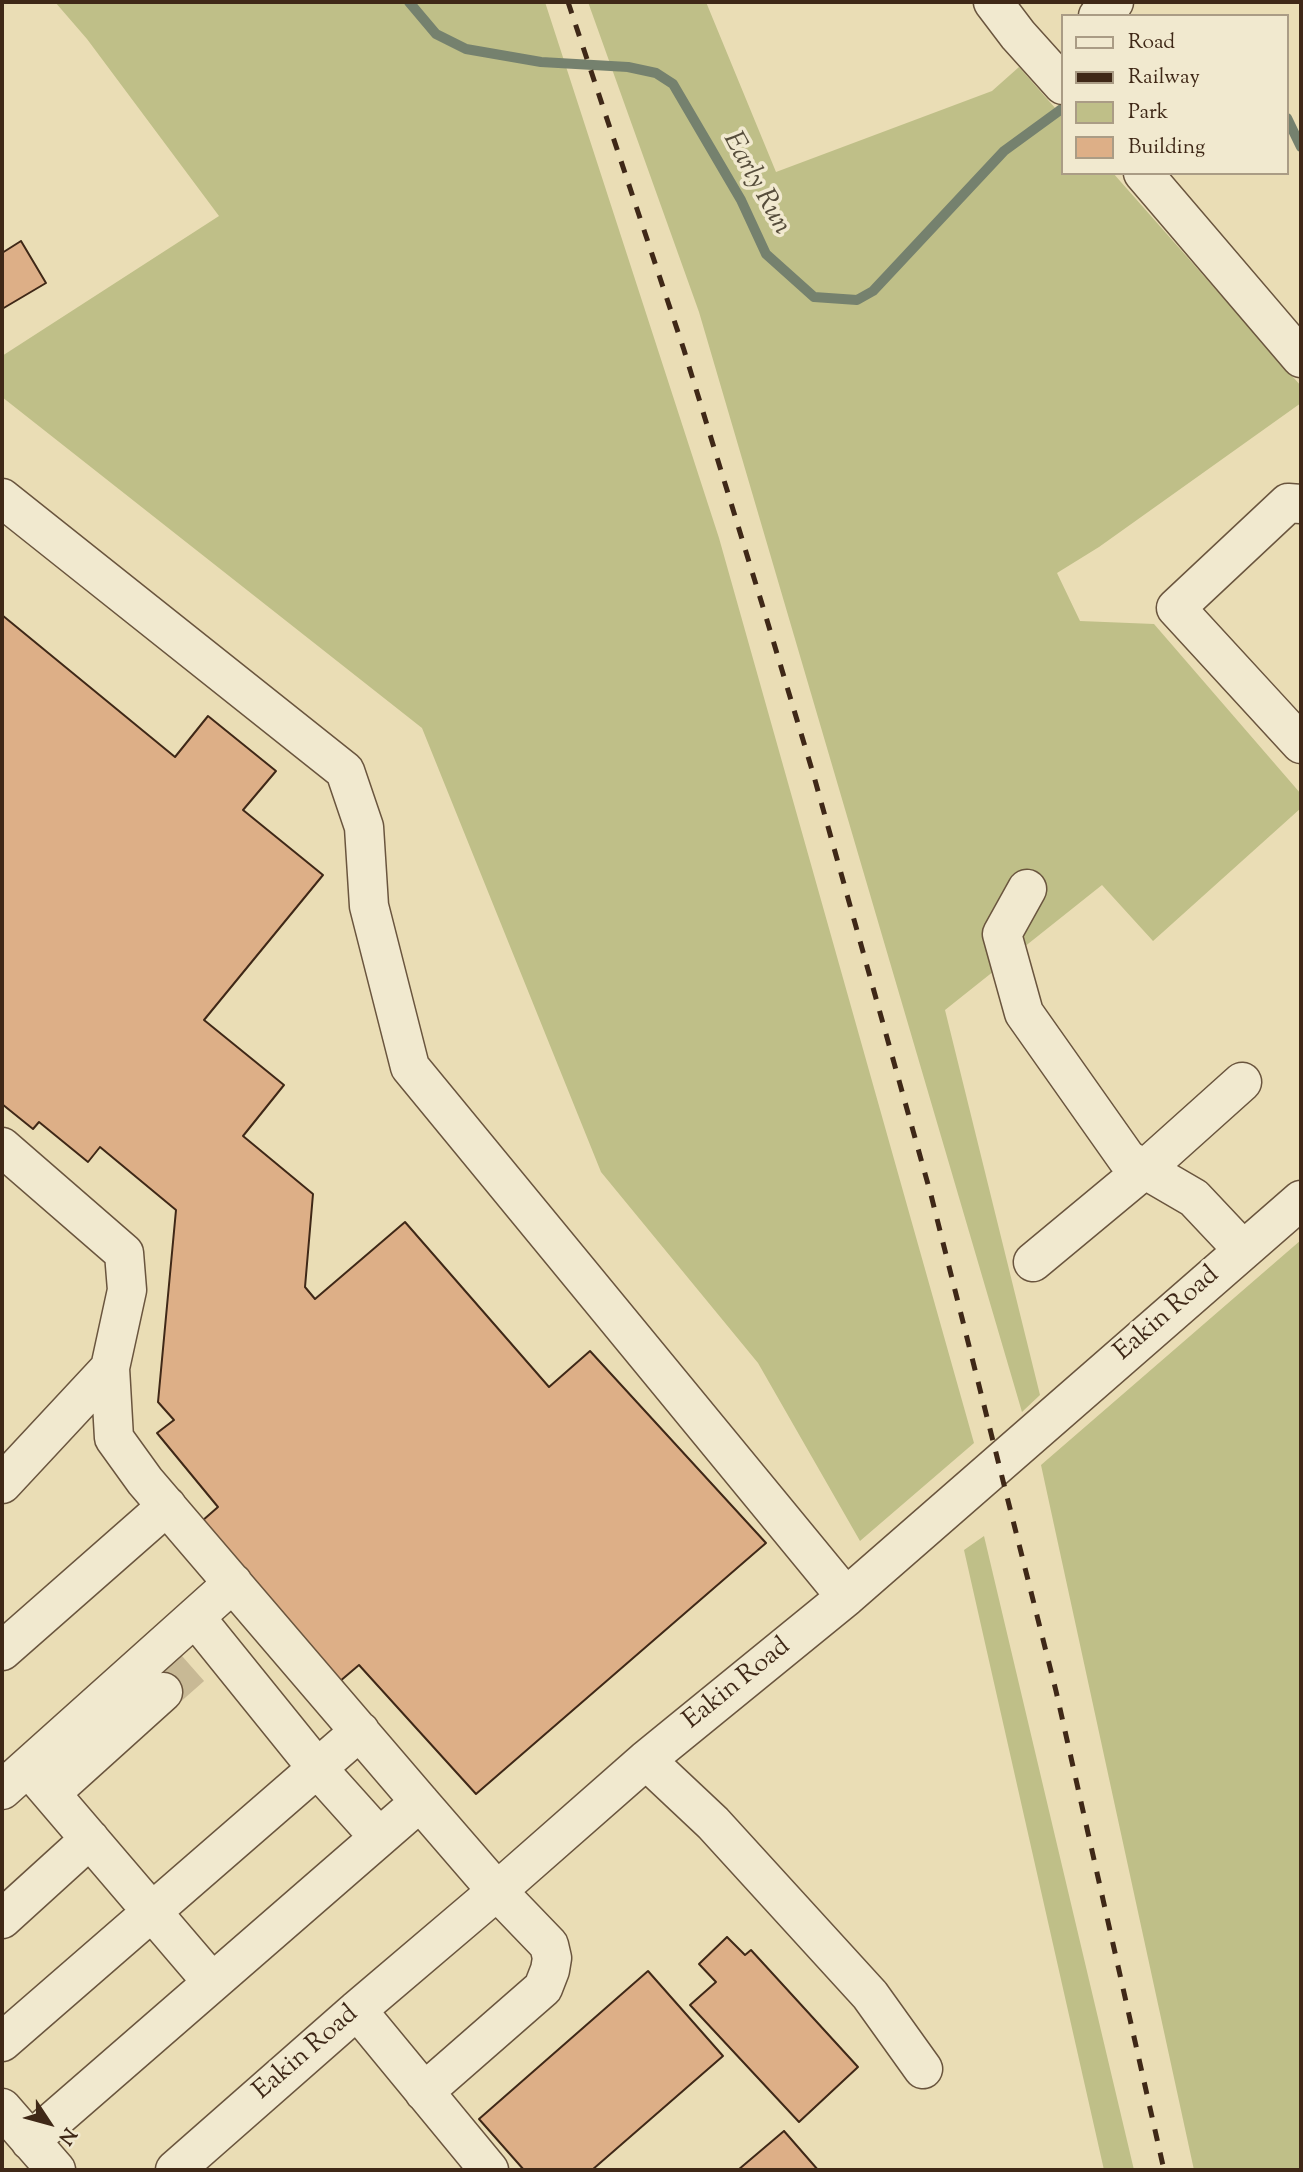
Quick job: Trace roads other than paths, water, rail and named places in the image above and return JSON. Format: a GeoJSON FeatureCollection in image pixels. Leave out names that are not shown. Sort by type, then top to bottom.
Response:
{"type":"FeatureCollection","features":[{"type":"Feature","properties":{"kind":"street"},"geometry":{"type":"LineString","coordinates":[[993,2],[1018,35],[1056,65]]}},
{"type":"Feature","properties":{"kind":"street"},"geometry":{"type":"LineString","coordinates":[[1100,14],[1114,2]]}},
{"type":"Feature","properties":{"kind":"street"},"geometry":{"type":"LineString","coordinates":[[1145,175],[1301,358]]}},
{"type":"Feature","properties":{"kind":"street"},"geometry":{"type":"LineString","coordinates":[[2,498],[345,771],[364,827],[369,906],[410,1067],[846,1597]]}},
{"type":"Feature","properties":{"kind":"street"},"geometry":{"type":"LineString","coordinates":[[1301,504],[1289,503],[1176,608],[1301,744]]}},
{"type":"Feature","properties":{"kind":"street"},"geometry":{"type":"LineString","coordinates":[[1027,888],[1002,934],[1024,1013],[1127,1159],[1194,1198],[1242,1250]]}},
{"type":"Feature","properties":{"kind":"street"},"geometry":{"type":"LineString","coordinates":[[1033,1262],[1145,1169],[1242,1082]]}},
{"type":"Feature","properties":{"kind":"street"},"geometry":{"type":"LineString","coordinates":[[2,1147],[124,1253],[127,1290],[110,1368],[114,1438],[145,1481],[420,1802],[497,1891],[549,1945],[551,1970],[543,1988],[424,2092]]}},
{"type":"Feature","properties":{"kind":"street","name":"Eakin Road"},"geometry":{"type":"LineString","coordinates":[[175,2170],[646,1760],[846,1597],[1301,1200]]}},
{"type":"Feature","properties":{"kind":"street"},"geometry":{"type":"LineString","coordinates":[[2,1484],[110,1368]]}},
{"type":"Feature","properties":{"kind":"street"},"geometry":{"type":"LineString","coordinates":[[2,1651],[167,1506]]}},
{"type":"Feature","properties":{"kind":"street"},"geometry":{"type":"LineString","coordinates":[[27,1784],[203,1641],[233,1583]]}},
{"type":"Feature","properties":{"kind":"street"},"geometry":{"type":"LineString","coordinates":[[203,1641],[379,1837]]}},
{"type":"Feature","properties":{"kind":"street"},"geometry":{"type":"LineString","coordinates":[[27,1784],[163,1692]]}},
{"type":"Feature","properties":{"kind":"street"},"geometry":{"type":"LineString","coordinates":[[2,2042],[360,1731]]}},
{"type":"Feature","properties":{"kind":"street"},"geometry":{"type":"LineString","coordinates":[[646,1760],[713,1823],[870,1995],[923,2069]]}},
{"type":"Feature","properties":{"kind":"street"},"geometry":{"type":"LineString","coordinates":[[27,1784],[90,1839],[212,1982]]}},
{"type":"Feature","properties":{"kind":"street"},"geometry":{"type":"LineString","coordinates":[[30,2141],[420,1802]]}},
{"type":"Feature","properties":{"kind":"street"},"geometry":{"type":"LineString","coordinates":[[2,1919],[90,1839]]}},
{"type":"Feature","properties":{"kind":"street"},"geometry":{"type":"LineString","coordinates":[[357,2010],[489,2170]]}},
{"type":"Feature","properties":{"kind":"street"},"geometry":{"type":"LineString","coordinates":[[2,2108],[56,2170]]}},
{"type":"Feature","properties":{"kind":"waterway","name":"Early Run"},"geometry":{"type":"LineString","coordinates":[[409,2],[436,34],[466,49],[541,62],[628,67],[656,73],[673,84],[741,200],[766,254],[814,297],[857,300],[873,291],[1004,151],[1062,109]]}},
{"type":"Feature","properties":{"kind":"waterway","name":"Early Run"},"geometry":{"type":"LineString","coordinates":[[1289,122],[1301,147]]}},
{"type":"Feature","properties":{"kind":"tunnel"},"geometry":{"type":"LineString","coordinates":[[163,1692],[197,1662]]}},
{"type":"Feature","properties":{"kind":"railway"},"geometry":{"type":"LineString","coordinates":[[568,2],[684,350],[766,617],[813,773],[931,1195],[1056,1691],[1164,2170]]}}]}
